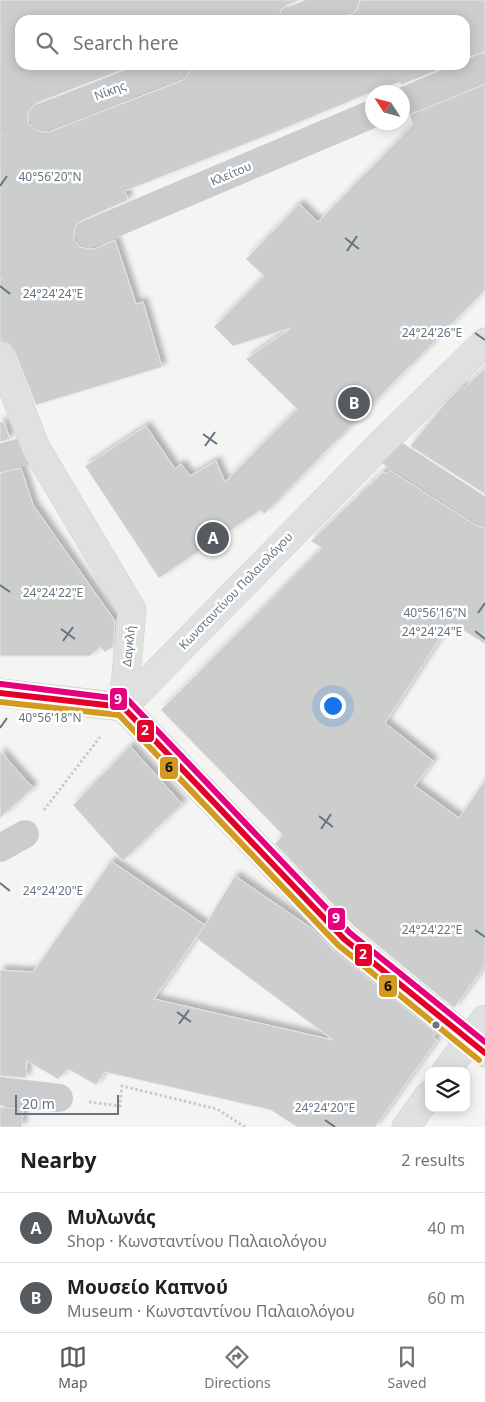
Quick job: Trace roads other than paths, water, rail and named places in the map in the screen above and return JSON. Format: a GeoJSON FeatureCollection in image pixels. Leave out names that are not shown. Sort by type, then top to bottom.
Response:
{"type":"FeatureCollection","features":[{"type":"Feature","properties":{"kind":"street"},"geometry":{"type":"LineString","coordinates":[[306,15],[345,0]]}},
{"type":"Feature","properties":{"kind":"street"},"geometry":{"type":"LineString","coordinates":[[410,99],[485,67]]}},
{"type":"Feature","properties":{"kind":"street","name":"Νίκης"},"geometry":{"type":"LineString","coordinates":[[43,117],[164,70]]}},
{"type":"Feature","properties":{"kind":"street","name":"Κλείτου"},"geometry":{"type":"LineString","coordinates":[[89,234],[365,117]]}},
{"type":"Feature","properties":{"kind":"street","name":"Κωνσταντίνου Παλαιολόγου"},"geometry":{"type":"LineString","coordinates":[[123,707],[380,445],[485,342]]}},
{"type":"Feature","properties":{"kind":"street","name":"Δαγκλή"},"geometry":{"type":"LineString","coordinates":[[0,356],[36,448],[132,610],[123,707]]}},
{"type":"Feature","properties":{"kind":"street"},"geometry":{"type":"LineString","coordinates":[[380,445],[485,513]]}},
{"type":"Feature","properties":{"kind":"street"},"geometry":{"type":"LineString","coordinates":[[0,458],[36,448]]}},
{"type":"Feature","properties":{"kind":"street"},"geometry":{"type":"LineString","coordinates":[[0,693],[123,707],[344,939],[477,1047]]}},
{"type":"Feature","properties":{"kind":"street"},"geometry":{"type":"LineString","coordinates":[[0,848],[26,834]]}},
{"type":"Feature","properties":{"kind":"street"},"geometry":{"type":"LineString","coordinates":[[451,1067],[477,1047],[485,1020]]}},
{"type":"Feature","properties":{"kind":"street"},"geometry":{"type":"LineString","coordinates":[[0,1092],[58,1098]]}},
{"type":"Feature","properties":{"kind":"street"},"geometry":{"type":"LineString","coordinates":[[406,1127],[425,1101]]}},
{"type":"Feature","properties":{"kind":"place","name":"Μουσείο Καπνού"},"geometry":{"type":"Point","coordinates":[354,403]}},
{"type":"Feature","properties":{"kind":"place","name":"Μυλωνάς"},"geometry":{"type":"Point","coordinates":[213,538]}}]}
